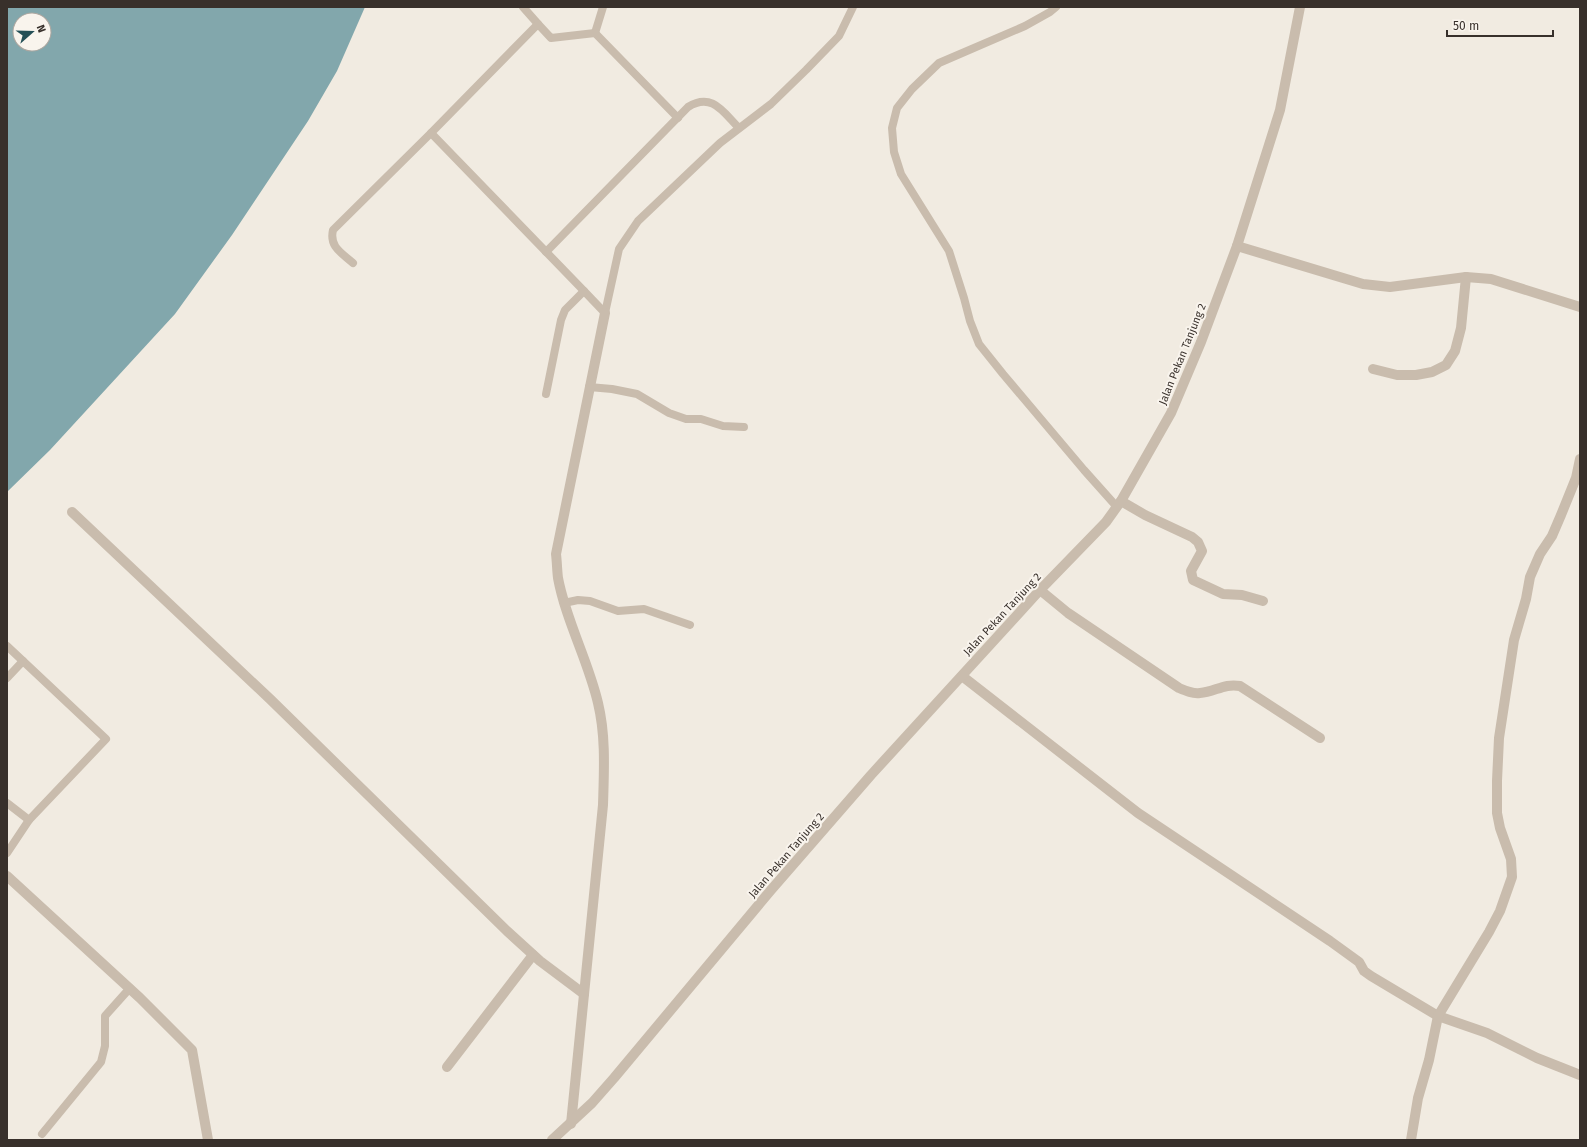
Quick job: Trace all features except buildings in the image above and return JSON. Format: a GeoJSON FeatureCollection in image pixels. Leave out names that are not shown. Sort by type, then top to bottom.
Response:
{"type":"FeatureCollection","features":[{"type":"Feature","properties":{"kind":"street","name":"Jalan Pekan Tanjung 2"},"geometry":{"type":"LineString","coordinates":[[552,1140],[570,1124],[614,1078],[771,890],[866,781],[1040,590],[1106,522],[1119,504],[1171,413],[1201,342],[1237,246],[1280,110],[1300,7]]}},
{"type":"Feature","properties":{"kind":"street"},"geometry":{"type":"LineString","coordinates":[[1237,246],[1363,284],[1390,287],[1466,277],[1491,280],[1580,307]]}},
{"type":"Feature","properties":{"kind":"street"},"geometry":{"type":"LineString","coordinates":[[1373,369],[1397,375],[1416,375],[1432,372],[1446,365],[1455,351],[1461,328],[1466,277]]}},
{"type":"Feature","properties":{"kind":"street"},"geometry":{"type":"LineString","coordinates":[[570,1124],[603,805],[604,770],[602,721],[598,701],[564,602],[558,577],[556,554],[605,313]]}},
{"type":"Feature","properties":{"kind":"street"},"geometry":{"type":"LineString","coordinates":[[1411,1140],[1418,1098],[1429,1060],[1438,1016],[1489,932],[1500,911],[1512,877],[1511,859],[1500,828],[1497,813],[1497,781],[1499,738],[1514,640],[1526,599],[1530,577],[1540,554],[1552,536],[1578,478],[1580,459]]}},
{"type":"Feature","properties":{"kind":"street"},"geometry":{"type":"LineString","coordinates":[[1119,504],[1192,537],[1198,542],[1202,551],[1191,571],[1193,580],[1223,594],[1242,595],[1263,601]]}},
{"type":"Feature","properties":{"kind":"street"},"geometry":{"type":"LineString","coordinates":[[72,512],[264,694],[533,955],[584,994]]}},
{"type":"Feature","properties":{"kind":"street"},"geometry":{"type":"LineString","coordinates":[[1040,590],[1068,613],[1179,688],[1191,693],[1201,693],[1232,684],[1240,686],[1320,738]]}},
{"type":"Feature","properties":{"kind":"street"},"geometry":{"type":"LineString","coordinates":[[962,676],[1138,813],[1330,941],[1359,962],[1364,971],[1371,976],[1438,1016],[1487,1033],[1537,1058],[1580,1075]]}},
{"type":"Feature","properties":{"kind":"street"},"geometry":{"type":"LineString","coordinates":[[7,876],[130,988],[192,1050],[208,1140]]}},
{"type":"Feature","properties":{"kind":"street"},"geometry":{"type":"LineString","coordinates":[[447,1067],[533,955]]}},
{"type":"Feature","properties":{"kind":"lane"},"geometry":{"type":"LineString","coordinates":[[523,7],[552,38],[595,33]]}},
{"type":"Feature","properties":{"kind":"lane"},"geometry":{"type":"LineString","coordinates":[[595,33],[603,7]]}},
{"type":"Feature","properties":{"kind":"lane"},"geometry":{"type":"LineString","coordinates":[[605,313],[619,249],[638,221],[720,143],[771,104],[839,36],[853,7]]}},
{"type":"Feature","properties":{"kind":"lane"},"geometry":{"type":"LineString","coordinates":[[1056,7],[1025,26],[939,63],[912,89],[897,108],[892,128],[894,152],[901,174],[949,251],[970,321],[979,344],[1084,470],[1119,504]]}},
{"type":"Feature","properties":{"kind":"lane"},"geometry":{"type":"LineString","coordinates":[[353,263],[333,244],[332,237],[334,230],[538,24]]}},
{"type":"Feature","properties":{"kind":"lane"},"geometry":{"type":"LineString","coordinates":[[595,33],[678,118]]}},
{"type":"Feature","properties":{"kind":"lane"},"geometry":{"type":"LineString","coordinates":[[546,252],[688,107],[703,101],[711,102],[717,105],[739,128]]}},
{"type":"Feature","properties":{"kind":"lane"},"geometry":{"type":"LineString","coordinates":[[430,133],[605,313]]}},
{"type":"Feature","properties":{"kind":"lane"},"geometry":{"type":"LineString","coordinates":[[546,394],[561,320],[565,310],[584,291]]}},
{"type":"Feature","properties":{"kind":"lane"},"geometry":{"type":"LineString","coordinates":[[589,387],[612,389],[637,394],[669,413],[686,419],[701,419],[723,426],[744,427]]}},
{"type":"Feature","properties":{"kind":"lane"},"geometry":{"type":"LineString","coordinates":[[564,602],[578,600],[590,601],[618,611],[644,609],[690,625]]}},
{"type":"Feature","properties":{"kind":"lane"},"geometry":{"type":"LineString","coordinates":[[7,646],[106,739],[29,820],[7,853]]}},
{"type":"Feature","properties":{"kind":"lane"},"geometry":{"type":"LineString","coordinates":[[7,678],[23,661]]}},
{"type":"Feature","properties":{"kind":"lane"},"geometry":{"type":"LineString","coordinates":[[7,803],[29,820]]}},
{"type":"Feature","properties":{"kind":"lane"},"geometry":{"type":"LineString","coordinates":[[42,1134],[101,1062],[105,1046],[105,1016],[130,988]]}},
{"type":"Feature","properties":{"kind":"water"},"geometry":{"type":"Polygon","coordinates":[[[7,7],[365,7],[337,71],[308,121],[232,235],[175,314],[50,450],[7,492],[7,7]]]}}]}
